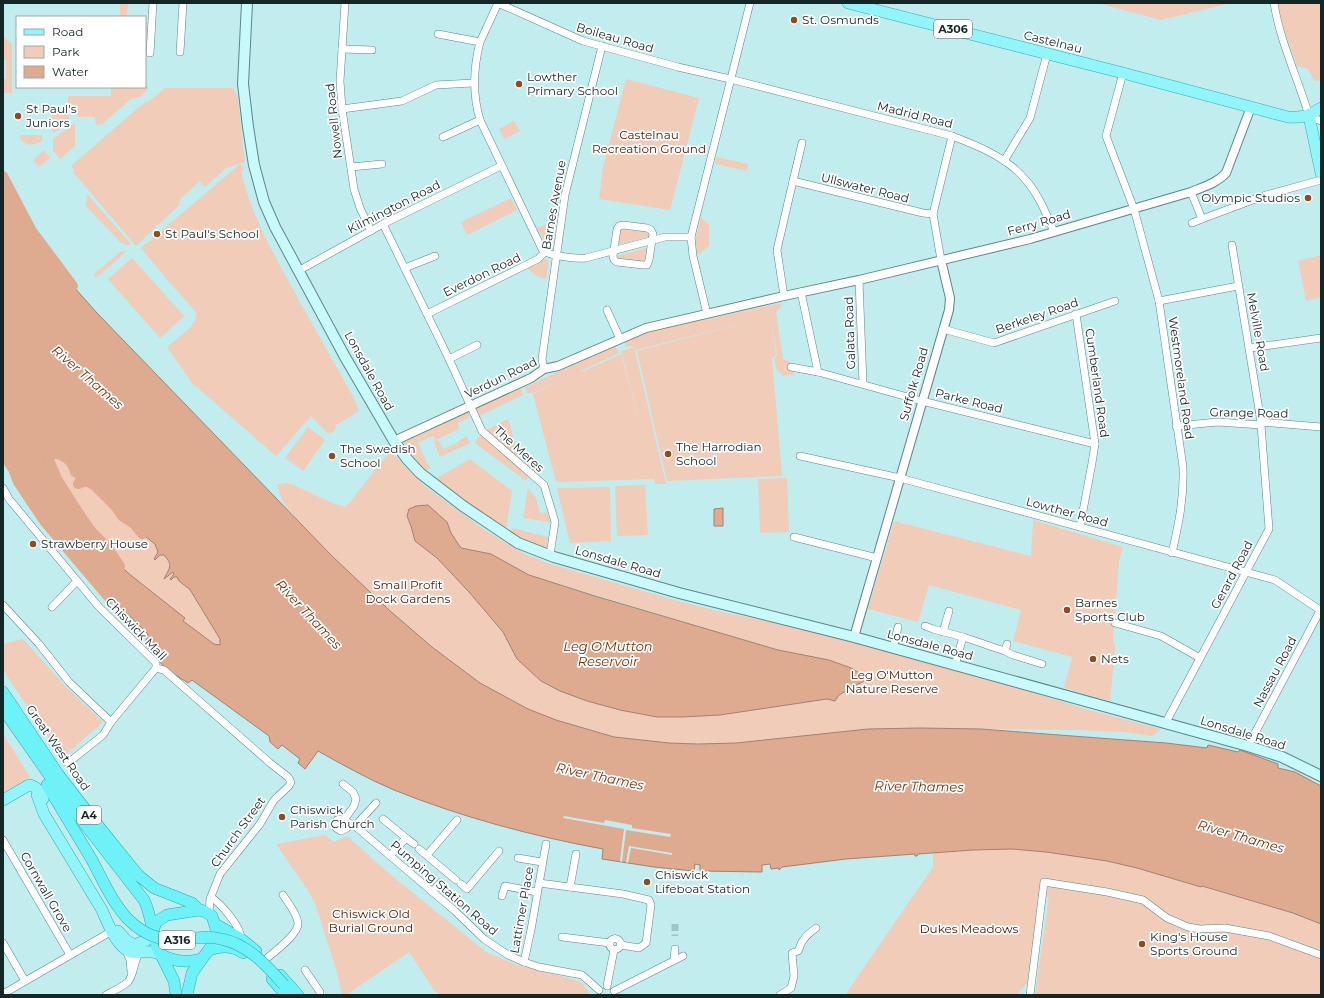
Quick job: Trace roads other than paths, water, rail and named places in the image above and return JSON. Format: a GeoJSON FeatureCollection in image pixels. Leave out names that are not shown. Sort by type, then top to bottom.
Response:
{"type":"FeatureCollection","features":[{"type":"Feature","properties":{"kind":"highway","name":"Great West Road"},"geometry":{"type":"LineString","coordinates":[[3,692],[58,774],[95,816],[144,880],[160,891],[192,903],[203,911]]}},
{"type":"Feature","properties":{"kind":"highway","name":"Great West Road"},"geometry":{"type":"LineString","coordinates":[[3,709],[70,805],[140,894],[147,906],[153,932]]}},
{"type":"Feature","properties":{"kind":"highway","name":"A4"},"geometry":{"type":"LineString","coordinates":[[3,714],[64,814]]}},
{"type":"Feature","properties":{"kind":"highway","name":"A316"},"geometry":{"type":"LineString","coordinates":[[64,814],[121,912],[129,921],[152,935],[167,939],[207,937],[230,941],[242,947],[257,958],[285,990]]}},
{"type":"Feature","properties":{"kind":"highway"},"geometry":{"type":"LineString","coordinates":[[176,995],[174,981],[154,943],[153,932],[156,922],[167,915],[203,911],[215,924],[241,939],[266,959],[298,995]]}},
{"type":"Feature","properties":{"kind":"highway"},"geometry":{"type":"LineString","coordinates":[[187,995],[192,973],[215,941],[215,924]]}},
{"type":"Feature","properties":{"kind":"highway","name":"A316"},"geometry":{"type":"LineString","coordinates":[[209,950],[223,946],[240,951],[292,995]]}},
{"type":"Feature","properties":{"kind":"highway"},"geometry":{"type":"LineString","coordinates":[[160,955],[184,961],[201,959]]}},
{"type":"Feature","properties":{"kind":"main road","name":"Lonsdale Road"},"geometry":{"type":"LineString","coordinates":[[247,3],[243,84],[254,165],[264,202],[275,227],[298,270],[353,371],[394,441],[407,459],[420,473],[463,506],[518,543],[550,555],[679,593],[854,637],[1248,746],[1282,757],[1321,776]]}},
{"type":"Feature","properties":{"kind":"main road","name":"Castelnau"},"geometry":{"type":"LineString","coordinates":[[848,3],[1123,72],[1251,107]]}},
{"type":"Feature","properties":{"kind":"main road","name":"A306"},"geometry":{"type":"LineString","coordinates":[[1251,107],[1288,117],[1298,118],[1309,116]]}},
{"type":"Feature","properties":{"kind":"main road"},"geometry":{"type":"LineString","coordinates":[[1321,108],[1309,116],[1321,173]]}},
{"type":"Feature","properties":{"kind":"main road","name":"A316"},"geometry":{"type":"LineString","coordinates":[[3,800],[15,793],[28,792],[56,806],[64,814]]}},
{"type":"Feature","properties":{"kind":"main road","name":"A316"},"geometry":{"type":"LineString","coordinates":[[40,797],[44,814],[122,946],[131,952],[149,951],[160,955]]}},
{"type":"Feature","properties":{"kind":"main road","name":"A316"},"geometry":{"type":"LineString","coordinates":[[102,910],[126,940],[131,944],[137,945],[145,942],[153,932]]}},
{"type":"Feature","properties":{"kind":"street"},"geometry":{"type":"LineString","coordinates":[[150,53],[153,3]]}},
{"type":"Feature","properties":{"kind":"street"},"geometry":{"type":"LineString","coordinates":[[180,52],[183,3]]}},
{"type":"Feature","properties":{"kind":"street","name":"Nowell Road"},"geometry":{"type":"LineString","coordinates":[[345,3],[340,81],[342,109],[355,194],[371,231]]}},
{"type":"Feature","properties":{"kind":"street"},"geometry":{"type":"LineString","coordinates":[[498,3],[480,42],[475,63],[473,83],[475,104],[480,120],[500,166],[542,249],[545,252],[581,258],[614,251],[665,237],[690,237]]}},
{"type":"Feature","properties":{"kind":"street","name":"Boileau Road"},"geometry":{"type":"LineString","coordinates":[[498,3],[578,39],[678,67],[730,79]]}},
{"type":"Feature","properties":{"kind":"street"},"geometry":{"type":"LineString","coordinates":[[707,314],[690,237],[750,3]]}},
{"type":"Feature","properties":{"kind":"street"},"geometry":{"type":"LineString","coordinates":[[1274,3],[1280,34],[1305,100],[1309,116],[1321,121]]}},
{"type":"Feature","properties":{"kind":"street"},"geometry":{"type":"LineString","coordinates":[[438,34],[480,42]]}},
{"type":"Feature","properties":{"kind":"street","name":"Barnes Avenue"},"geometry":{"type":"LineString","coordinates":[[544,370],[542,359],[564,195],[602,46]]}},
{"type":"Feature","properties":{"kind":"street"},"geometry":{"type":"LineString","coordinates":[[342,49],[372,50]]}},
{"type":"Feature","properties":{"kind":"street"},"geometry":{"type":"LineString","coordinates":[[1004,161],[1030,118],[1047,54]]}},
{"type":"Feature","properties":{"kind":"street","name":"Westmoreland Road"},"geometry":{"type":"LineString","coordinates":[[1123,72],[1106,136],[1134,209],[1159,301],[1183,467],[1184,488],[1182,508],[1172,553]]}},
{"type":"Feature","properties":{"kind":"street","name":"Madrid Road"},"geometry":{"type":"LineString","coordinates":[[730,79],[952,136],[978,146],[1004,161],[1024,177],[1042,205],[1054,232]]}},
{"type":"Feature","properties":{"kind":"street"},"geometry":{"type":"LineString","coordinates":[[342,109],[402,101],[436,85],[473,83]]}},
{"type":"Feature","properties":{"kind":"street","name":"Ferry Road"},"geometry":{"type":"LineString","coordinates":[[784,296],[859,280],[1030,239],[1191,192],[1209,185],[1222,178],[1226,173],[1251,107]]}},
{"type":"Feature","properties":{"kind":"street"},"geometry":{"type":"LineString","coordinates":[[443,137],[480,120]]}},
{"type":"Feature","properties":{"kind":"street","name":"Suffolk Road"},"geometry":{"type":"LineString","coordinates":[[854,637],[949,310],[950,302],[932,214],[952,136]]}},
{"type":"Feature","properties":{"kind":"street"},"geometry":{"type":"LineString","coordinates":[[784,296],[777,250],[802,144]]}},
{"type":"Feature","properties":{"kind":"street","name":"Nowell Road"},"geometry":{"type":"LineString","coordinates":[[351,167],[382,164]]}},
{"type":"Feature","properties":{"kind":"street","name":"Kilmington Road"},"geometry":{"type":"LineString","coordinates":[[298,270],[383,224],[500,166]]}},
{"type":"Feature","properties":{"kind":"street"},"geometry":{"type":"LineString","coordinates":[[1192,223],[1266,195],[1321,180]]}},
{"type":"Feature","properties":{"kind":"street","name":"Ullswater Road"},"geometry":{"type":"LineString","coordinates":[[793,181],[932,214]]}},
{"type":"Feature","properties":{"kind":"street"},"geometry":{"type":"LineString","coordinates":[[1191,192],[1202,219]]}},
{"type":"Feature","properties":{"kind":"street","name":"The Meres"},"geometry":{"type":"LineString","coordinates":[[383,224],[450,359],[472,405],[475,417],[482,431],[544,485],[555,522],[550,555]]}},
{"type":"Feature","properties":{"kind":"street"},"geometry":{"type":"LineString","coordinates":[[623,225],[647,228],[651,230],[653,234],[647,265],[617,262],[614,260],[614,251],[617,229],[619,226],[623,225]]}},
{"type":"Feature","properties":{"kind":"street","name":"Melville Road"},"geometry":{"type":"LineString","coordinates":[[1232,245],[1250,348],[1261,423]]}},
{"type":"Feature","properties":{"kind":"street","name":"Everdon Road"},"geometry":{"type":"LineString","coordinates":[[427,314],[538,259],[545,252]]}},
{"type":"Feature","properties":{"kind":"street"},"geometry":{"type":"LineString","coordinates":[[405,268],[435,256]]}},
{"type":"Feature","properties":{"kind":"street","name":"Galata Road"},"geometry":{"type":"LineString","coordinates":[[859,280],[863,384]]}},
{"type":"Feature","properties":{"kind":"street"},"geometry":{"type":"LineString","coordinates":[[1159,301],[1238,286]]}},
{"type":"Feature","properties":{"kind":"street"},"geometry":{"type":"LineString","coordinates":[[801,292],[818,372]]}},
{"type":"Feature","properties":{"kind":"street","name":"Verdun Road"},"geometry":{"type":"LineString","coordinates":[[394,441],[531,378],[544,370],[558,366],[646,328],[784,296]]}},
{"type":"Feature","properties":{"kind":"street","name":"Berkeley Road"},"geometry":{"type":"LineString","coordinates":[[943,330],[994,343],[1115,300]]}},
{"type":"Feature","properties":{"kind":"street"},"geometry":{"type":"LineString","coordinates":[[607,310],[620,339]]}},
{"type":"Feature","properties":{"kind":"street","name":"Cumberland Road"},"geometry":{"type":"LineString","coordinates":[[1076,314],[1095,444],[1080,527]]}},
{"type":"Feature","properties":{"kind":"street"},"geometry":{"type":"LineString","coordinates":[[1250,348],[1321,338]]}},
{"type":"Feature","properties":{"kind":"street"},"geometry":{"type":"LineString","coordinates":[[450,359],[477,345]]}},
{"type":"Feature","properties":{"kind":"street","name":"Parke Road"},"geometry":{"type":"LineString","coordinates":[[791,366],[1095,444]]}},
{"type":"Feature","properties":{"kind":"street","name":"Grange Road"},"geometry":{"type":"LineString","coordinates":[[1176,426],[1218,422],[1261,423],[1321,428]]}},
{"type":"Feature","properties":{"kind":"street","name":"Gerard Road"},"geometry":{"type":"LineString","coordinates":[[1165,724],[1269,528],[1261,423]]}},
{"type":"Feature","properties":{"kind":"street","name":"Lowther Road"},"geometry":{"type":"LineString","coordinates":[[800,456],[900,478],[1275,580],[1321,609]]}},
{"type":"Feature","properties":{"kind":"street","name":"Chiswick Mall"},"geometry":{"type":"LineString","coordinates":[[3,488],[9,499],[99,607],[156,663],[156,668],[164,670],[288,777],[291,782]]}},
{"type":"Feature","properties":{"kind":"street"},"geometry":{"type":"LineString","coordinates":[[794,537],[877,558]]}},
{"type":"Feature","properties":{"kind":"street"},"geometry":{"type":"LineString","coordinates":[[52,607],[77,581]]}},
{"type":"Feature","properties":{"kind":"street"},"geometry":{"type":"LineString","coordinates":[[4,609],[39,644],[69,682],[111,722]]}},
{"type":"Feature","properties":{"kind":"street","name":"Nassau Road"},"geometry":{"type":"LineString","coordinates":[[1248,746],[1321,609]]}},
{"type":"Feature","properties":{"kind":"street"},"geometry":{"type":"LineString","coordinates":[[943,632],[949,611]]}},
{"type":"Feature","properties":{"kind":"street"},"geometry":{"type":"LineString","coordinates":[[1115,622],[1161,636],[1200,658]]}},
{"type":"Feature","properties":{"kind":"street"},"geometry":{"type":"LineString","coordinates":[[926,626],[978,641],[987,646],[1006,648],[1013,655],[1042,664]]}},
{"type":"Feature","properties":{"kind":"street"},"geometry":{"type":"LineString","coordinates":[[893,648],[898,627]]}},
{"type":"Feature","properties":{"kind":"street"},"geometry":{"type":"LineString","coordinates":[[955,665],[963,637]]}},
{"type":"Feature","properties":{"kind":"street"},"geometry":{"type":"LineString","coordinates":[[68,763],[103,735],[111,722],[156,668]]}},
{"type":"Feature","properties":{"kind":"street","name":"Church Street"},"geometry":{"type":"LineString","coordinates":[[203,911],[202,905],[210,898],[220,874],[260,824],[274,800],[289,786],[291,782]]}},
{"type":"Feature","properties":{"kind":"street"},"geometry":{"type":"LineString","coordinates":[[343,784],[352,792],[356,799],[354,806],[344,820],[337,820],[335,825],[336,828],[341,831],[353,825],[376,804]]}},
{"type":"Feature","properties":{"kind":"street"},"geometry":{"type":"LineString","coordinates":[[383,819],[417,846],[447,874],[467,889],[499,851]]}},
{"type":"Feature","properties":{"kind":"street","name":"Pumping Station Road"},"geometry":{"type":"LineString","coordinates":[[344,820],[353,825],[455,911],[484,939],[508,955],[524,962],[539,967],[582,975],[598,992]]}},
{"type":"Feature","properties":{"kind":"street"},"geometry":{"type":"LineString","coordinates":[[427,855],[456,820]]}},
{"type":"Feature","properties":{"kind":"street"},"geometry":{"type":"LineString","coordinates":[[390,856],[406,838]]}},
{"type":"Feature","properties":{"kind":"street","name":"Cornwall Grove"},"geometry":{"type":"LineString","coordinates":[[3,840],[70,955]]}},
{"type":"Feature","properties":{"kind":"street","name":"Lattimer Place"},"geometry":{"type":"LineString","coordinates":[[524,962],[546,844]]}},
{"type":"Feature","properties":{"kind":"street"},"geometry":{"type":"LineString","coordinates":[[570,887],[576,854]]}},
{"type":"Feature","properties":{"kind":"street","name":"Lattimer Place"},"geometry":{"type":"LineString","coordinates":[[518,858],[542,862]]}},
{"type":"Feature","properties":{"kind":"street"},"geometry":{"type":"LineString","coordinates":[[432,892],[447,874]]}},
{"type":"Feature","properties":{"kind":"street"},"geometry":{"type":"LineString","coordinates":[[1030,995],[1044,882],[1108,892],[1143,900],[1167,918],[1188,927],[1200,929],[1225,928],[1269,936],[1321,955]]}},
{"type":"Feature","properties":{"kind":"street"},"geometry":{"type":"LineString","coordinates":[[539,883],[623,894],[649,900],[651,905],[646,943],[639,948],[621,944],[616,938],[610,942],[562,937]]}},
{"type":"Feature","properties":{"kind":"street"},"geometry":{"type":"LineString","coordinates":[[502,896],[504,886],[537,892]]}},
{"type":"Feature","properties":{"kind":"street"},"geometry":{"type":"LineString","coordinates":[[266,959],[292,936],[297,927],[298,923],[292,907],[283,895]]}},
{"type":"Feature","properties":{"kind":"street"},"geometry":{"type":"LineString","coordinates":[[210,898],[220,905],[237,926],[240,931],[241,939]]}},
{"type":"Feature","properties":{"kind":"street"},"geometry":{"type":"LineString","coordinates":[[780,995],[791,988],[794,976],[792,953],[798,951],[806,936],[816,928]]}},
{"type":"Feature","properties":{"kind":"street"},"geometry":{"type":"LineString","coordinates":[[3,994],[112,931]]}},
{"type":"Feature","properties":{"kind":"street"},"geometry":{"type":"LineString","coordinates":[[598,992],[607,986],[614,950],[611,947],[610,942]]}},
{"type":"Feature","properties":{"kind":"street"},"geometry":{"type":"LineString","coordinates":[[3,943],[25,981]]}},
{"type":"Feature","properties":{"kind":"street"},"geometry":{"type":"LineString","coordinates":[[614,950],[618,949],[621,944]]}},
{"type":"Feature","properties":{"kind":"street"},"geometry":{"type":"LineString","coordinates":[[674,960],[675,949]]}},
{"type":"Feature","properties":{"kind":"street"},"geometry":{"type":"LineString","coordinates":[[126,950],[130,960],[132,973]]}},
{"type":"Feature","properties":{"kind":"street"},"geometry":{"type":"LineString","coordinates":[[106,995],[126,983],[130,978],[136,957],[140,952]]}},
{"type":"Feature","properties":{"kind":"street"},"geometry":{"type":"LineString","coordinates":[[607,986],[610,987],[615,993],[683,956]]}},
{"type":"Feature","properties":{"kind":"street"},"geometry":{"type":"LineString","coordinates":[[305,970],[320,992],[320,995]]}},
{"type":"Feature","properties":{"kind":"water","name":"River Thames"},"geometry":{"type":"Polygon","coordinates":[[[3,176],[32,231],[73,286],[97,313],[332,556],[389,610],[432,647],[480,683],[528,709],[556,720],[614,737],[669,743],[736,743],[868,729],[920,728],[981,729],[1166,743],[1207,748],[1208,745],[1238,752],[1240,750],[1278,764],[1278,768],[1295,772],[1321,786],[1321,924],[1293,913],[1137,868],[1107,861],[1046,852],[1012,849],[973,850],[918,854],[917,856],[915,856],[915,854],[846,859],[782,867],[779,870],[779,868],[771,869],[770,864],[762,865],[762,872],[700,871],[700,865],[695,864],[694,871],[654,867],[602,859],[603,849],[523,832],[445,809],[384,786],[318,751],[305,769],[298,763],[300,759],[282,745],[278,749],[270,742],[269,736],[192,680],[188,683],[168,670],[149,652],[150,650],[145,644],[148,634],[117,604],[115,604],[44,521],[18,482],[13,469],[3,453],[3,176]],[[50,454],[49,460],[57,479],[92,532],[107,547],[120,566],[185,618],[183,621],[214,644],[220,645],[220,639],[189,588],[179,581],[177,577],[174,577],[171,580],[170,579],[174,574],[173,572],[164,579],[170,565],[164,555],[160,555],[155,560],[154,559],[158,552],[155,544],[142,534],[134,524],[122,516],[116,507],[95,486],[88,482],[78,484],[81,477],[75,472],[70,461],[56,454],[50,454]]]}},
{"type":"Feature","properties":{"kind":"water","name":"Leg O'Mutton Reservoir"},"geometry":{"type":"Polygon","coordinates":[[[428,505],[447,522],[451,533],[461,548],[491,554],[529,575],[595,596],[778,650],[829,660],[851,668],[861,674],[864,681],[839,695],[835,701],[827,699],[720,715],[682,717],[657,717],[620,710],[587,701],[560,691],[541,681],[517,659],[503,632],[469,592],[437,558],[415,541],[407,516],[409,509],[416,506],[428,505]]]}},
{"type":"Feature","properties":{"kind":"water"},"geometry":{"type":"Polygon","coordinates":[[[723,508],[723,526],[714,526],[714,509],[723,508]]]}},
{"type":"Feature","properties":{"kind":"waterway"},"geometry":{"type":"LineString","coordinates":[[3,176],[32,231],[73,286],[68,286]]}},
{"type":"Feature","properties":{"kind":"waterway"},"geometry":{"type":"LineString","coordinates":[[3,453],[13,469],[18,482],[44,521],[110,599],[120,566],[107,547],[92,532],[57,479],[49,460],[50,454],[59,454],[66,458],[72,464],[75,472],[80,475],[81,479],[78,484],[88,482],[95,486],[116,507],[122,516],[134,524],[142,534],[149,523]]}},
{"type":"Feature","properties":{"kind":"tunnel"},"geometry":{"type":"LineString","coordinates":[[438,885],[442,880]]}},
{"type":"Feature","properties":{"kind":"tunnel"},"geometry":{"type":"LineString","coordinates":[[675,924],[675,936]]}},
{"type":"Feature","properties":{"kind":"place","name":"St. Osmunds"},"geometry":{"type":"Point","coordinates":[794,20]}},
{"type":"Feature","properties":{"kind":"place","name":"Lowther Primary School"},"geometry":{"type":"Point","coordinates":[519,84]}},
{"type":"Feature","properties":{"kind":"place","name":"St Paul's Juniors"},"geometry":{"type":"Point","coordinates":[18,116]}},
{"type":"Feature","properties":{"kind":"place","name":"Olympic Studios"},"geometry":{"type":"Point","coordinates":[1308,198]}},
{"type":"Feature","properties":{"kind":"place","name":"St Paul's School"},"geometry":{"type":"Point","coordinates":[157,234]}},
{"type":"Feature","properties":{"kind":"place","name":"The Harrodian School"},"geometry":{"type":"Point","coordinates":[668,454]}},
{"type":"Feature","properties":{"kind":"place","name":"The Swedish School"},"geometry":{"type":"Point","coordinates":[332,456]}},
{"type":"Feature","properties":{"kind":"place","name":"Strawberry House"},"geometry":{"type":"Point","coordinates":[33,544]}},
{"type":"Feature","properties":{"kind":"place","name":"Barnes Sports Club"},"geometry":{"type":"Point","coordinates":[1067,610]}},
{"type":"Feature","properties":{"kind":"place","name":"Nets"},"geometry":{"type":"Point","coordinates":[1093,659]}},
{"type":"Feature","properties":{"kind":"place","name":"Chiswick Parish Church"},"geometry":{"type":"Point","coordinates":[282,817]}},
{"type":"Feature","properties":{"kind":"place","name":"Chiswick Lifeboat Station"},"geometry":{"type":"Point","coordinates":[647,882]}},
{"type":"Feature","properties":{"kind":"place","name":"King's House Sports Ground"},"geometry":{"type":"Point","coordinates":[1142,944]}},
{"type":"Feature","properties":{"kind":"park label","name":"Castelnau Recreation Ground"},"geometry":{"type":"Point","coordinates":[649,142]}},
{"type":"Feature","properties":{"kind":"park label","name":"Small Profit Dock Gardens"},"geometry":{"type":"Point","coordinates":[408,592]}},
{"type":"Feature","properties":{"kind":"park label","name":"Leg O'Mutton Nature Reserve"},"geometry":{"type":"Point","coordinates":[892,682]}},
{"type":"Feature","properties":{"kind":"park label","name":"Chiswick Old Burial Ground"},"geometry":{"type":"Point","coordinates":[371,921]}},
{"type":"Feature","properties":{"kind":"park label","name":"Dukes Meadows"},"geometry":{"type":"Point","coordinates":[969,929]}}]}
